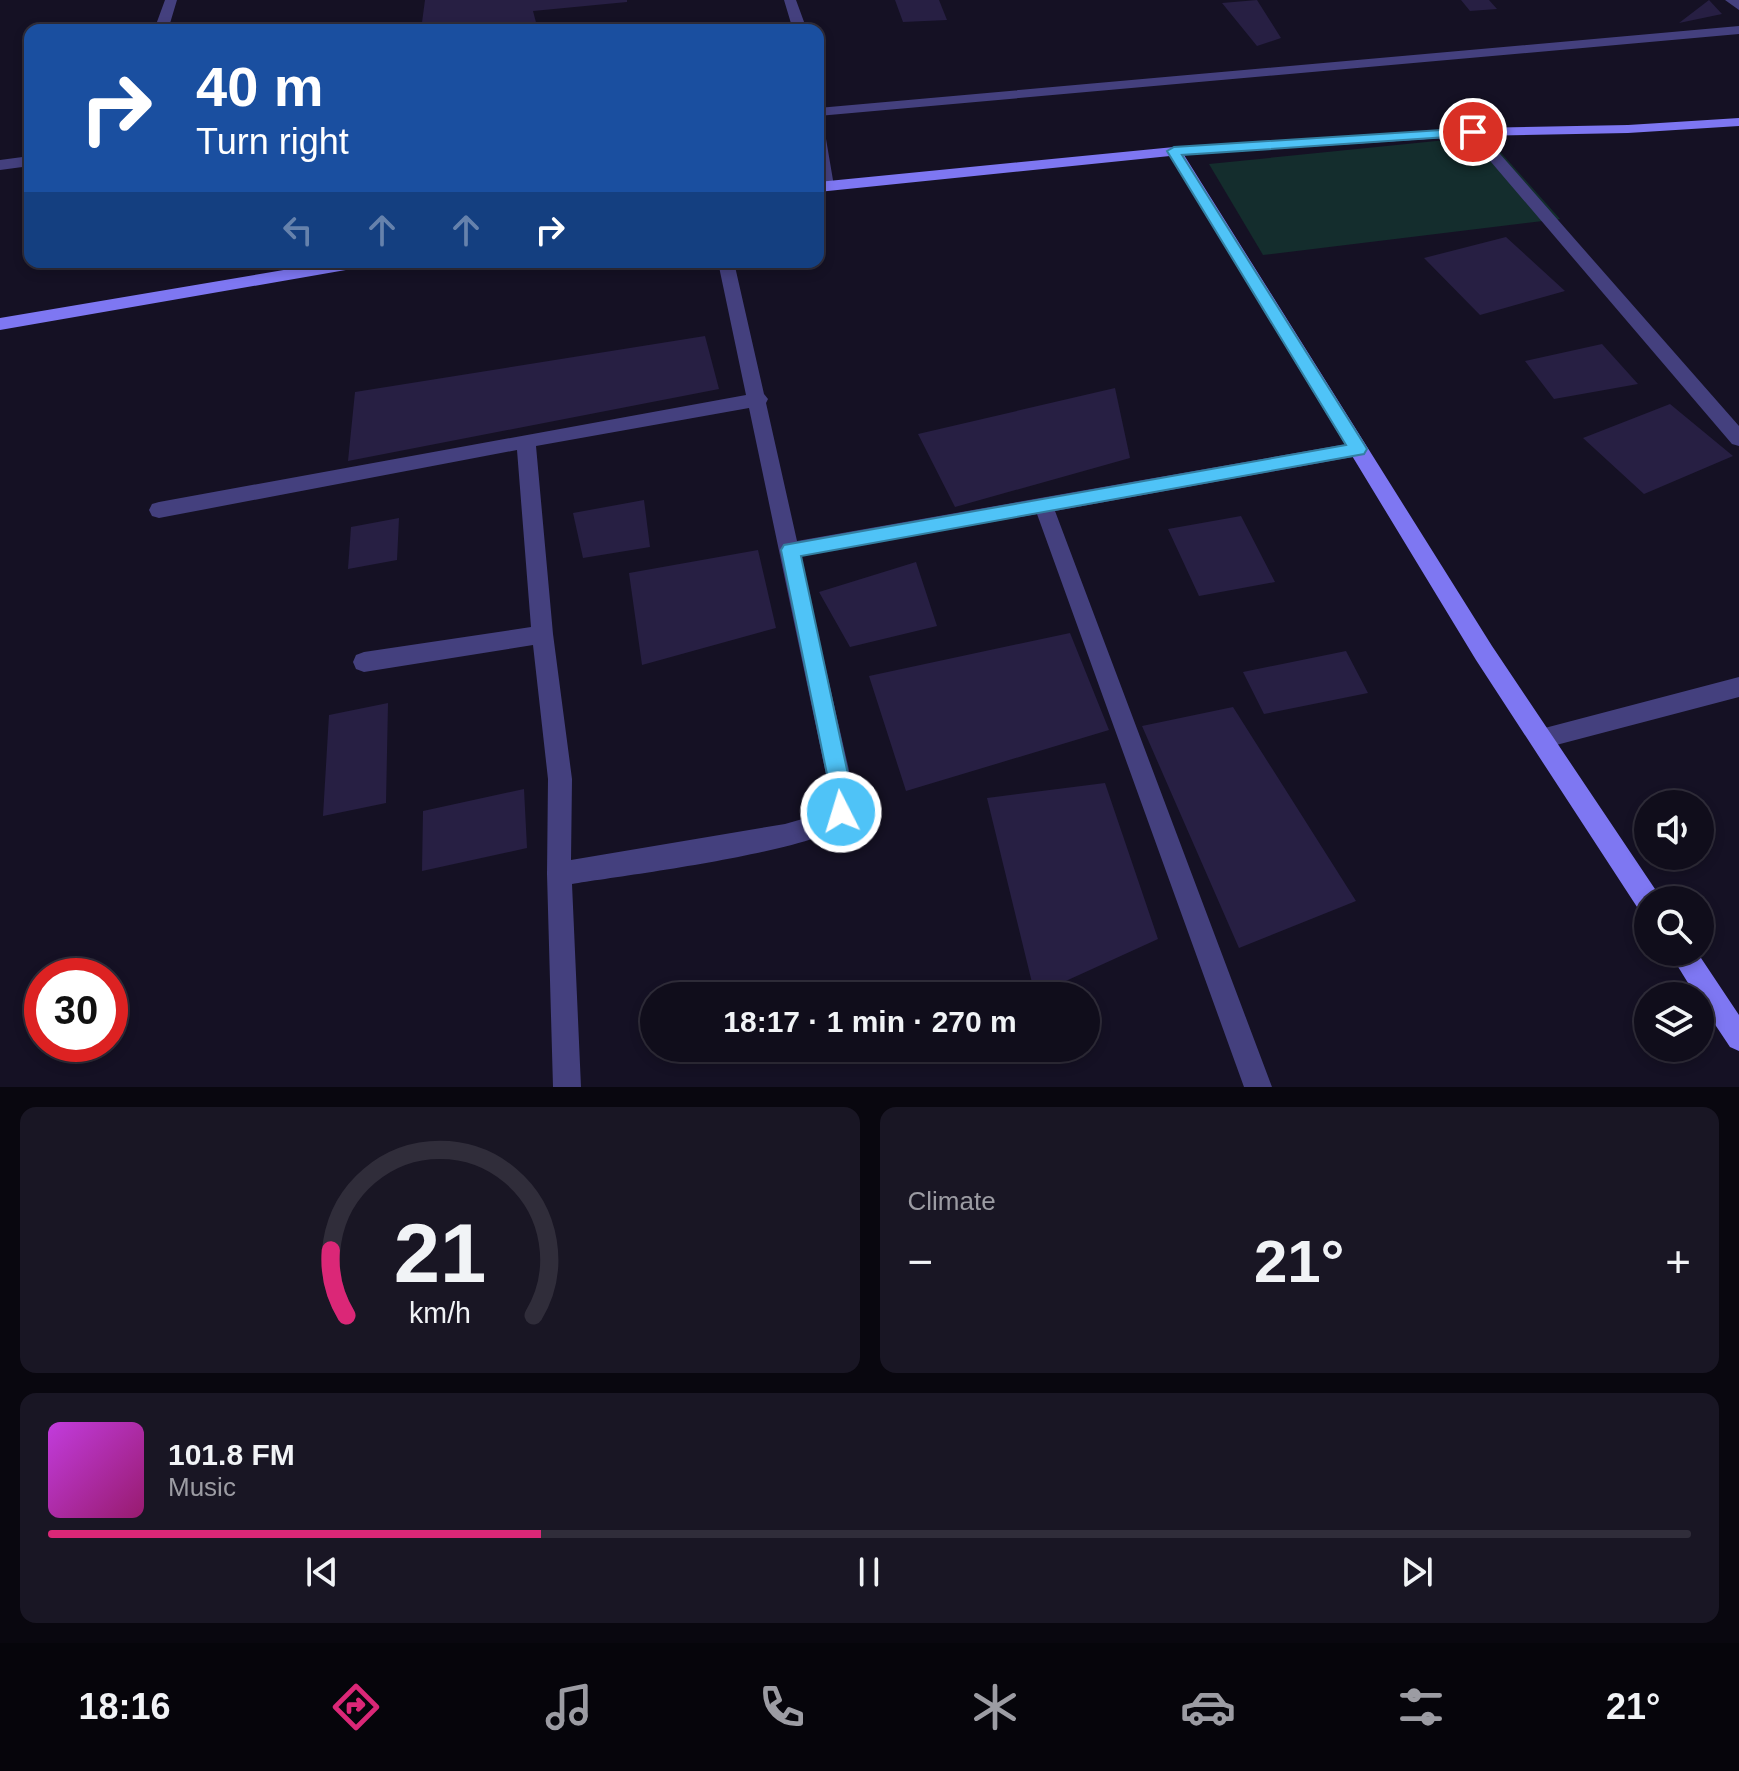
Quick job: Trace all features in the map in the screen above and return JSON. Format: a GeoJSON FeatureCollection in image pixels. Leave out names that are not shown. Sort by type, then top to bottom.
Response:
{"type":"FeatureCollection","features":[{"type":"Feature","properties":{"kind":"street"},"geometry":{"type":"LineString","coordinates":[[163,24],[171,0]]}},
{"type":"Feature","properties":{"kind":"street"},"geometry":{"type":"LineString","coordinates":[[790,0],[798,24]]}},
{"type":"Feature","properties":{"kind":"street"},"geometry":{"type":"LineString","coordinates":[[1731,0],[1739,6]]}},
{"type":"Feature","properties":{"kind":"street"},"geometry":{"type":"LineString","coordinates":[[824,111],[1739,30]]}},
{"type":"Feature","properties":{"kind":"street"},"geometry":{"type":"LineString","coordinates":[[824,186],[1174,151],[1473,132],[1628,129],[1739,122]]}},
{"type":"Feature","properties":{"kind":"street"},"geometry":{"type":"LineString","coordinates":[[1473,132],[1739,439]]}},
{"type":"Feature","properties":{"kind":"street"},"geometry":{"type":"LineString","coordinates":[[1174,151],[1541,739],[1638,886]]}},
{"type":"Feature","properties":{"kind":"street"},"geometry":{"type":"LineString","coordinates":[[0,165],[24,162]]}},
{"type":"Feature","properties":{"kind":"street"},"geometry":{"type":"LineString","coordinates":[[0,324],[328,268]]}},
{"type":"Feature","properties":{"kind":"street"},"geometry":{"type":"LineString","coordinates":[[559,874],[785,836],[826,824],[841,812],[839,779],[759,399],[727,268]]}},
{"type":"Feature","properties":{"kind":"street"},"geometry":{"type":"LineString","coordinates":[[159,510],[759,399]]}},
{"type":"Feature","properties":{"kind":"street"},"geometry":{"type":"LineString","coordinates":[[526,441],[542,634],[560,779],[559,874],[567,1087]]}},
{"type":"Feature","properties":{"kind":"street"},"geometry":{"type":"LineString","coordinates":[[790,550],[1358,449]]}},
{"type":"Feature","properties":{"kind":"street"},"geometry":{"type":"LineString","coordinates":[[1043,505],[1258,1087]]}},
{"type":"Feature","properties":{"kind":"street"},"geometry":{"type":"LineString","coordinates":[[364,662],[542,634]]}},
{"type":"Feature","properties":{"kind":"street"},"geometry":{"type":"LineString","coordinates":[[1541,739],[1739,687]]}},
{"type":"Feature","properties":{"kind":"street"},"geometry":{"type":"LineString","coordinates":[[1691,966],[1739,1038]]}},
{"type":"Feature","properties":{"kind":"green space"},"geometry":{"type":"Polygon","coordinates":[[[1486,136],[1560,219],[1263,255],[1209,164],[1486,136]]]}},
{"type":"Feature","properties":{"kind":"building"},"geometry":{"type":"Polygon","coordinates":[[[425,0],[627,0],[533,11],[536,24],[422,24],[425,0]]]}},
{"type":"Feature","properties":{"kind":"building"},"geometry":{"type":"Polygon","coordinates":[[[895,0],[939,0],[947,20],[903,22],[895,0]]]}},
{"type":"Feature","properties":{"kind":"building"},"geometry":{"type":"Polygon","coordinates":[[[1257,0],[1281,38],[1257,46],[1222,3],[1257,0]]]}},
{"type":"Feature","properties":{"kind":"building"},"geometry":{"type":"Polygon","coordinates":[[[1461,0],[1489,0],[1497,9],[1470,11],[1461,0]]]}},
{"type":"Feature","properties":{"kind":"building"},"geometry":{"type":"Polygon","coordinates":[[[1709,0],[1722,14],[1679,23],[1709,0]]]}},
{"type":"Feature","properties":{"kind":"building"},"geometry":{"type":"Polygon","coordinates":[[[1506,237],[1565,291],[1480,315],[1424,258],[1506,237]]]}},
{"type":"Feature","properties":{"kind":"building"},"geometry":{"type":"Polygon","coordinates":[[[705,336],[719,389],[348,461],[355,392],[705,336]]]}},
{"type":"Feature","properties":{"kind":"building"},"geometry":{"type":"Polygon","coordinates":[[[1602,344],[1638,384],[1554,399],[1525,361],[1602,344]]]}},
{"type":"Feature","properties":{"kind":"building"},"geometry":{"type":"Polygon","coordinates":[[[1115,388],[1130,458],[955,507],[918,434],[1115,388]]]}},
{"type":"Feature","properties":{"kind":"building"},"geometry":{"type":"Polygon","coordinates":[[[1670,404],[1733,456],[1644,494],[1583,438],[1670,404]]]}},
{"type":"Feature","properties":{"kind":"building"},"geometry":{"type":"Polygon","coordinates":[[[644,500],[650,547],[583,558],[573,513],[644,500]]]}},
{"type":"Feature","properties":{"kind":"building"},"geometry":{"type":"Polygon","coordinates":[[[1241,516],[1275,582],[1199,596],[1168,529],[1241,516]]]}},
{"type":"Feature","properties":{"kind":"building"},"geometry":{"type":"Polygon","coordinates":[[[399,518],[397,560],[348,569],[351,527],[399,518]]]}},
{"type":"Feature","properties":{"kind":"building"},"geometry":{"type":"Polygon","coordinates":[[[758,550],[776,628],[642,665],[629,573],[758,550]]]}},
{"type":"Feature","properties":{"kind":"building"},"geometry":{"type":"Polygon","coordinates":[[[916,562],[937,626],[850,647],[819,592],[916,562]]]}},
{"type":"Feature","properties":{"kind":"building"},"geometry":{"type":"Polygon","coordinates":[[[1070,633],[1109,730],[906,791],[869,676],[1070,633]]]}},
{"type":"Feature","properties":{"kind":"building"},"geometry":{"type":"Polygon","coordinates":[[[1346,651],[1368,693],[1264,714],[1243,672],[1346,651]]]}},
{"type":"Feature","properties":{"kind":"building"},"geometry":{"type":"Polygon","coordinates":[[[388,703],[386,803],[323,816],[329,715],[388,703]]]}},
{"type":"Feature","properties":{"kind":"building"},"geometry":{"type":"Polygon","coordinates":[[[1233,707],[1356,901],[1239,948],[1142,726],[1233,707]]]}},
{"type":"Feature","properties":{"kind":"building"},"geometry":{"type":"Polygon","coordinates":[[[1105,783],[1158,939],[1064,982],[1032,982],[987,798],[1105,783]]]}},
{"type":"Feature","properties":{"kind":"building"},"geometry":{"type":"Polygon","coordinates":[[[524,789],[527,848],[422,871],[423,811],[524,789]]]}},
{"type":"Feature","properties":{"kind":"route"},"geometry":{"type":"LineString","coordinates":[[841,812],[839,779],[790,550],[1358,449],[1174,151],[1473,132]]}}]}
